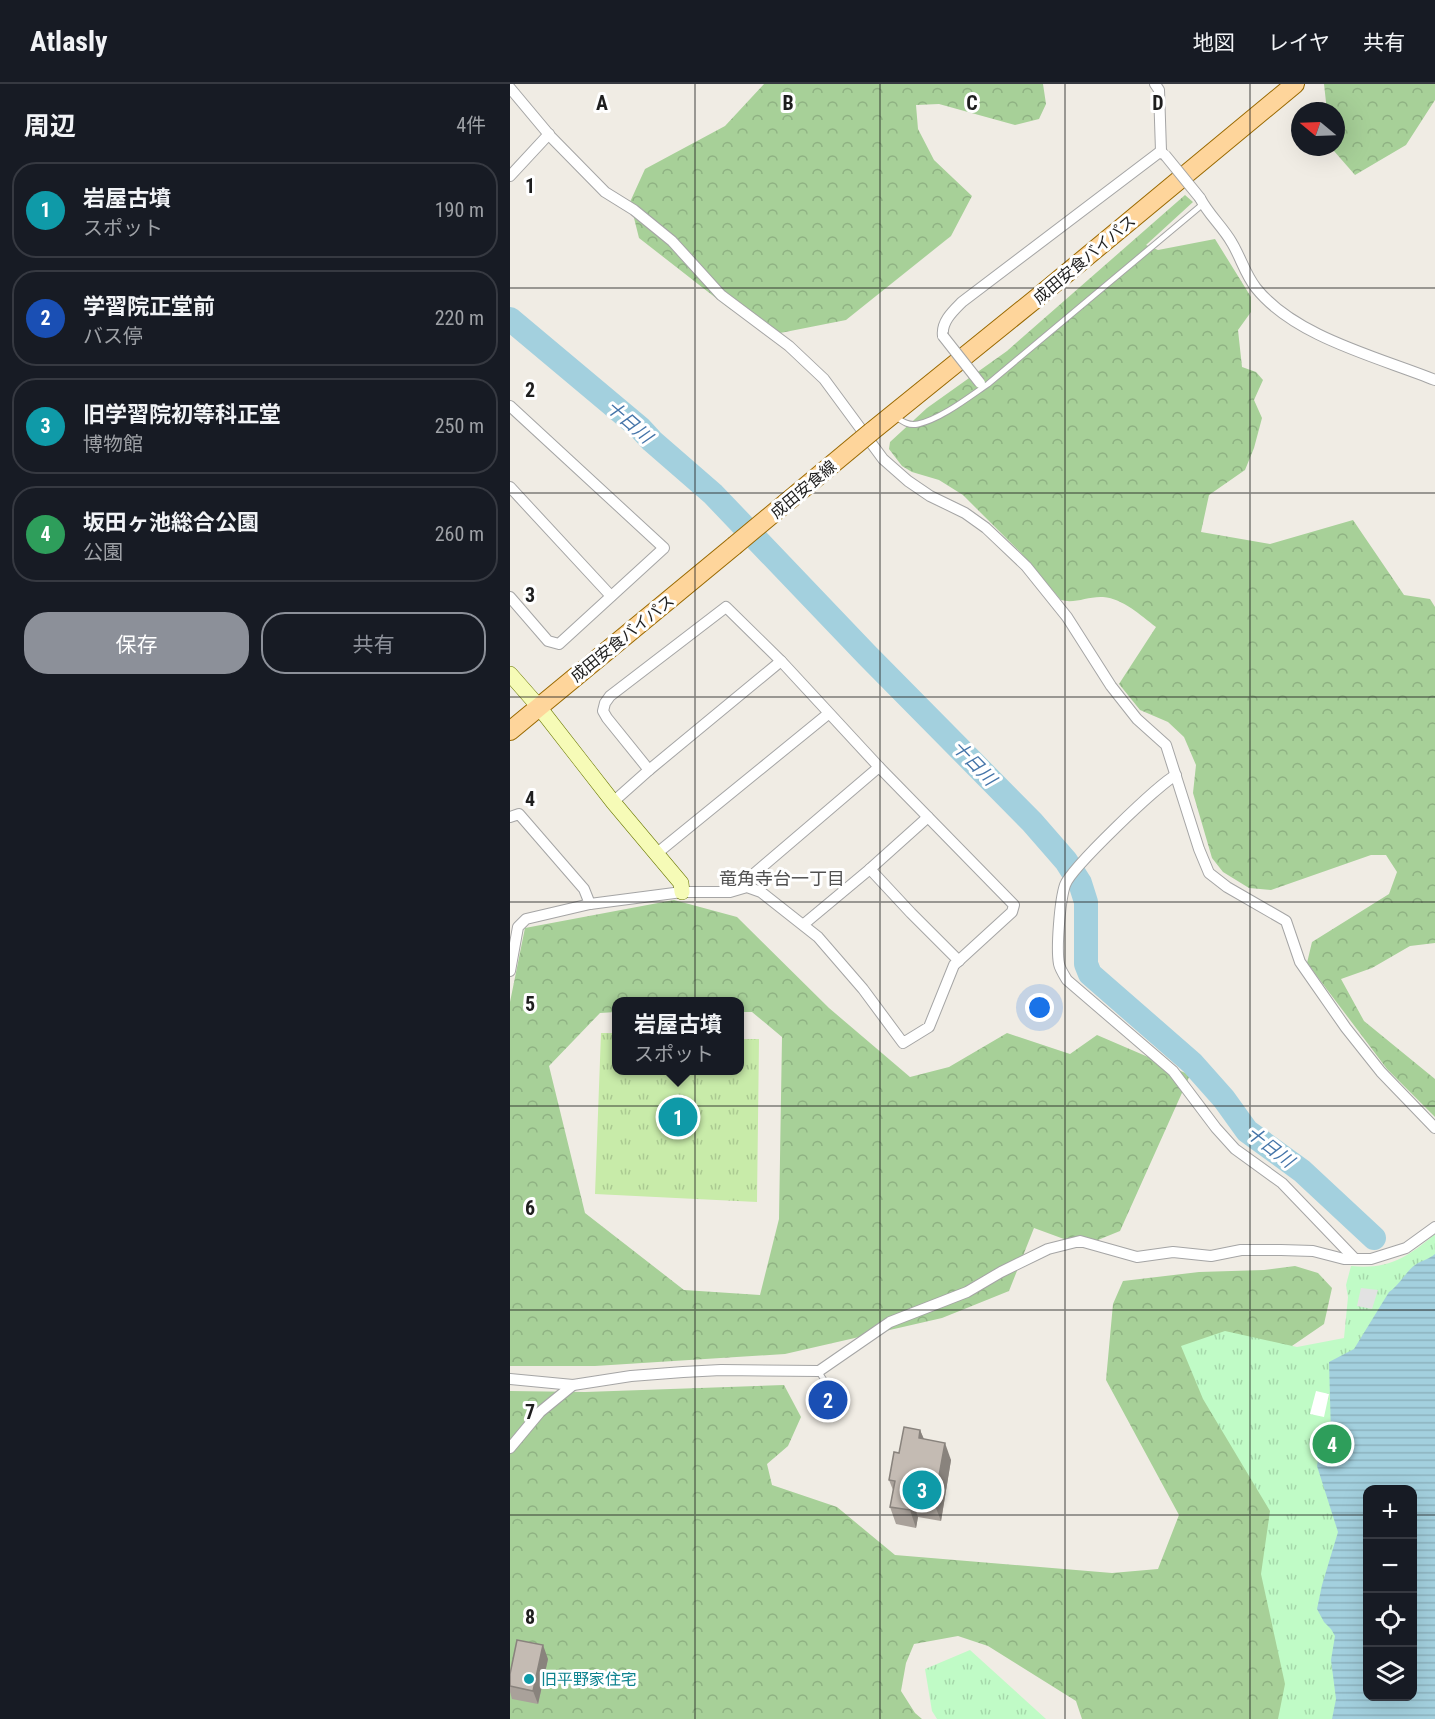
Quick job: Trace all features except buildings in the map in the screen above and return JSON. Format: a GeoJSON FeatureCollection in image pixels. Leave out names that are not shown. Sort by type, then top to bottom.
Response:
{"type":"FeatureCollection","features":[{"type":"Feature","properties":{"kind":"main road","name":"成田安食バイパス"},"geometry":{"type":"LineString","coordinates":[[871,432],[1295,84]]}},
{"type":"Feature","properties":{"kind":"main road","name":"成田安食線"},"geometry":{"type":"LineString","coordinates":[[734,546],[871,432]]}},
{"type":"Feature","properties":{"kind":"main road","name":"成田安食バイパス"},"geometry":{"type":"LineString","coordinates":[[510,731],[734,546]]}},
{"type":"Feature","properties":{"kind":"street"},"geometry":{"type":"LineString","coordinates":[[1155,84],[1159,90],[1163,153],[1231,242],[1253,283],[1268,300],[1330,342],[1435,380]]}},
{"type":"Feature","properties":{"kind":"street"},"geometry":{"type":"LineString","coordinates":[[510,88],[549,134],[605,192],[634,210],[672,241],[721,295],[780,339],[824,379],[883,459],[908,481],[930,496],[965,513],[987,528],[1026,566],[1067,617],[1117,694],[1137,719],[1166,745],[1199,849],[1209,873],[1227,887],[1286,921],[1300,962],[1346,1028],[1381,1072],[1435,1128]]}},
{"type":"Feature","properties":{"kind":"street"},"geometry":{"type":"LineString","coordinates":[[510,176],[549,134]]}},
{"type":"Feature","properties":{"kind":"street"},"geometry":{"type":"LineString","coordinates":[[984,383],[943,336],[942,331],[951,313],[962,302],[1163,153]]}},
{"type":"Feature","properties":{"kind":"street"},"geometry":{"type":"LineString","coordinates":[[510,406],[664,548],[559,644],[548,641],[510,597]]}},
{"type":"Feature","properties":{"kind":"street"},"geometry":{"type":"LineString","coordinates":[[510,487],[611,596]]}},
{"type":"Feature","properties":{"kind":"street"},"geometry":{"type":"LineString","coordinates":[[510,971],[518,927],[526,920],[590,904],[682,892],[730,891],[747,887],[761,892],[818,937],[863,989],[903,1043],[929,1027],[954,965],[1012,912],[1014,905],[828,714],[781,661],[726,607],[610,696],[605,703],[603,711],[649,770]]}},
{"type":"Feature","properties":{"kind":"street"},"geometry":{"type":"LineString","coordinates":[[613,802],[781,661]]}},
{"type":"Feature","properties":{"kind":"street"},"geometry":{"type":"LineString","coordinates":[[510,674],[681,883],[682,892]]}},
{"type":"Feature","properties":{"kind":"street"},"geometry":{"type":"LineString","coordinates":[[656,854],[828,714]]}},
{"type":"Feature","properties":{"kind":"street"},"geometry":{"type":"LineString","coordinates":[[747,887],[749,878],[879,767]]}},
{"type":"Feature","properties":{"kind":"street"},"geometry":{"type":"LineString","coordinates":[[1176,775],[1129,816],[1072,872],[1065,886],[1060,919],[1059,965],[1067,980],[1173,1071],[1216,1128],[1235,1149],[1282,1183],[1354,1258]]}},
{"type":"Feature","properties":{"kind":"street"},"geometry":{"type":"LineString","coordinates":[[510,817],[519,814],[584,889],[590,904]]}},
{"type":"Feature","properties":{"kind":"street"},"geometry":{"type":"LineString","coordinates":[[804,924],[928,817]]}},
{"type":"Feature","properties":{"kind":"street"},"geometry":{"type":"LineString","coordinates":[[870,869],[910,913],[959,961]]}},
{"type":"Feature","properties":{"kind":"street"},"geometry":{"type":"LineString","coordinates":[[510,1379],[573,1385],[631,1376],[683,1372],[819,1371],[890,1322],[967,1292],[1001,1272],[1047,1250],[1080,1241],[1137,1257],[1173,1252],[1211,1256],[1241,1250],[1281,1250],[1313,1251],[1344,1259],[1371,1259],[1406,1248],[1435,1227]]}},
{"type":"Feature","properties":{"kind":"street"},"geometry":{"type":"LineString","coordinates":[[510,1448],[540,1412],[573,1385]]}},
{"type":"Feature","properties":{"kind":"lane"},"geometry":{"type":"LineString","coordinates":[[892,415],[906,424],[918,424],[956,407],[1201,201]]}},
{"type":"Feature","properties":{"kind":"lane"},"geometry":{"type":"LineString","coordinates":[[819,1371],[834,1396]]}},
{"type":"Feature","properties":{"kind":"green space"},"geometry":{"type":"Polygon","coordinates":[[[764,84],[1043,84],[1046,104],[1039,119],[1015,125],[939,104],[916,105],[918,129],[934,160],[972,196],[951,236],[846,320],[775,334],[730,309],[639,238],[630,202],[645,169],[725,126],[764,84]]]}},
{"type":"Feature","properties":{"kind":"green space"},"geometry":{"type":"Polygon","coordinates":[[[1324,84],[1435,84],[1435,100],[1406,145],[1355,175],[1338,156],[1345,156],[1345,102],[1326,102],[1324,84]]]}},
{"type":"Feature","properties":{"kind":"green space"},"geometry":{"type":"Polygon","coordinates":[[[1185,195],[1193,202],[1146,245],[1158,250],[1215,239],[1251,297],[1251,312],[1238,330],[1242,367],[1256,372],[1263,380],[1254,400],[1262,418],[1254,448],[1245,470],[1209,495],[1201,532],[1270,544],[1353,520],[1404,595],[1430,599],[1435,607],[1435,943],[1410,946],[1372,968],[1341,979],[1364,1021],[1435,1079],[1435,1117],[1387,1069],[1307,963],[1312,942],[1389,894],[1397,872],[1386,855],[1371,855],[1271,890],[1249,888],[1223,872],[1212,858],[1193,793],[1196,765],[1184,737],[1168,722],[1140,710],[1119,684],[1156,627],[1131,608],[1111,598],[1061,600],[1020,552],[963,495],[939,480],[912,472],[902,466],[889,449],[890,442],[927,408],[1007,351],[1185,195]]]}},
{"type":"Feature","properties":{"kind":"green space"},"geometry":{"type":"Polygon","coordinates":[[[674,900],[737,917],[829,1008],[910,1077],[949,1067],[1007,1033],[1070,1054],[1097,1035],[1190,1075],[1120,1231],[1083,1246],[1034,1228],[1009,1291],[942,1318],[785,1354],[595,1366],[510,1366],[510,1002],[525,928],[674,900]],[[612,997],[612,1012],[600,1013],[549,1066],[585,1213],[684,1290],[760,1295],[779,1219],[782,1037],[752,1012],[744,1012],[744,997],[612,997]]]}},
{"type":"Feature","properties":{"kind":"green space"},"geometry":{"type":"Polygon","coordinates":[[[601,1033],[612,1033],[612,1075],[744,1075],[744,1039],[759,1039],[757,1202],[595,1194],[601,1033]]]}},
{"type":"Feature","properties":{"kind":"green space"},"geometry":{"type":"Polygon","coordinates":[[[1435,1234],[1435,1719],[1278,1719],[1285,1684],[1261,1574],[1270,1511],[1203,1399],[1181,1346],[1225,1331],[1297,1347],[1344,1338],[1348,1297],[1346,1285],[1351,1266],[1387,1264],[1406,1255],[1435,1234]]]}},
{"type":"Feature","properties":{"kind":"green space"},"geometry":{"type":"Polygon","coordinates":[[[1295,1266],[1318,1273],[1332,1288],[1324,1324],[1267,1363],[1296,1463],[1292,1719],[1082,1719],[1076,1701],[988,1646],[958,1636],[914,1644],[906,1663],[901,1691],[915,1713],[922,1719],[510,1719],[510,1391],[585,1392],[784,1385],[801,1417],[788,1446],[767,1464],[772,1485],[837,1507],[895,1555],[1112,1573],[1158,1569],[1179,1515],[1106,1380],[1113,1304],[1123,1281],[1199,1272],[1264,1270],[1295,1266]]]}},
{"type":"Feature","properties":{"kind":"green space"},"geometry":{"type":"Polygon","coordinates":[[[970,1650],[1046,1719],[937,1719],[932,1711],[925,1669],[970,1650]]]}},
{"type":"Feature","properties":{"kind":"shaded area"},"geometry":{"type":"Polygon","coordinates":[[[1361,1288],[1378,1290],[1372,1309],[1357,1306],[1361,1288]]]}},
{"type":"Feature","properties":{"kind":"water"},"geometry":{"type":"Polygon","coordinates":[[[1435,1254],[1435,1719],[1332,1719],[1336,1699],[1331,1660],[1335,1636],[1317,1609],[1338,1532],[1317,1466],[1320,1448],[1331,1435],[1329,1362],[1354,1349],[1389,1292],[1418,1263],[1435,1254]]]}},
{"type":"Feature","properties":{"kind":"pier"},"geometry":{"type":"Polygon","coordinates":[[[1316,1391],[1329,1394],[1324,1417],[1310,1414],[1316,1391]]]}},
{"type":"Feature","properties":{"kind":"waterway","name":"十日川"},"geometry":{"type":"LineString","coordinates":[[510,319],[640,428],[713,494],[867,655],[1032,822],[1066,861],[1080,883],[1086,902],[1086,964],[1090,974],[1192,1063],[1224,1099],[1247,1131],[1302,1171],[1374,1238]]}},
{"type":"Feature","properties":{"kind":"place","name":"岩屋古墳"},"geometry":{"type":"Point","coordinates":[678,1117]}},
{"type":"Feature","properties":{"kind":"place","name":"学習院正堂前"},"geometry":{"type":"Point","coordinates":[828,1400]}},
{"type":"Feature","properties":{"kind":"place","name":"坂田ヶ池総合公園"},"geometry":{"type":"Point","coordinates":[1332,1444]}},
{"type":"Feature","properties":{"kind":"place","name":"旧学習院初等科正堂"},"geometry":{"type":"Point","coordinates":[922,1490]}},
{"type":"Feature","properties":{"kind":"place","name":"旧平野家住宅"},"geometry":{"type":"Point","coordinates":[529,1679]}},
{"type":"Feature","properties":{"kind":"district","name":"竜角寺台一丁目"},"geometry":{"type":"Point","coordinates":[782,879]}}]}
